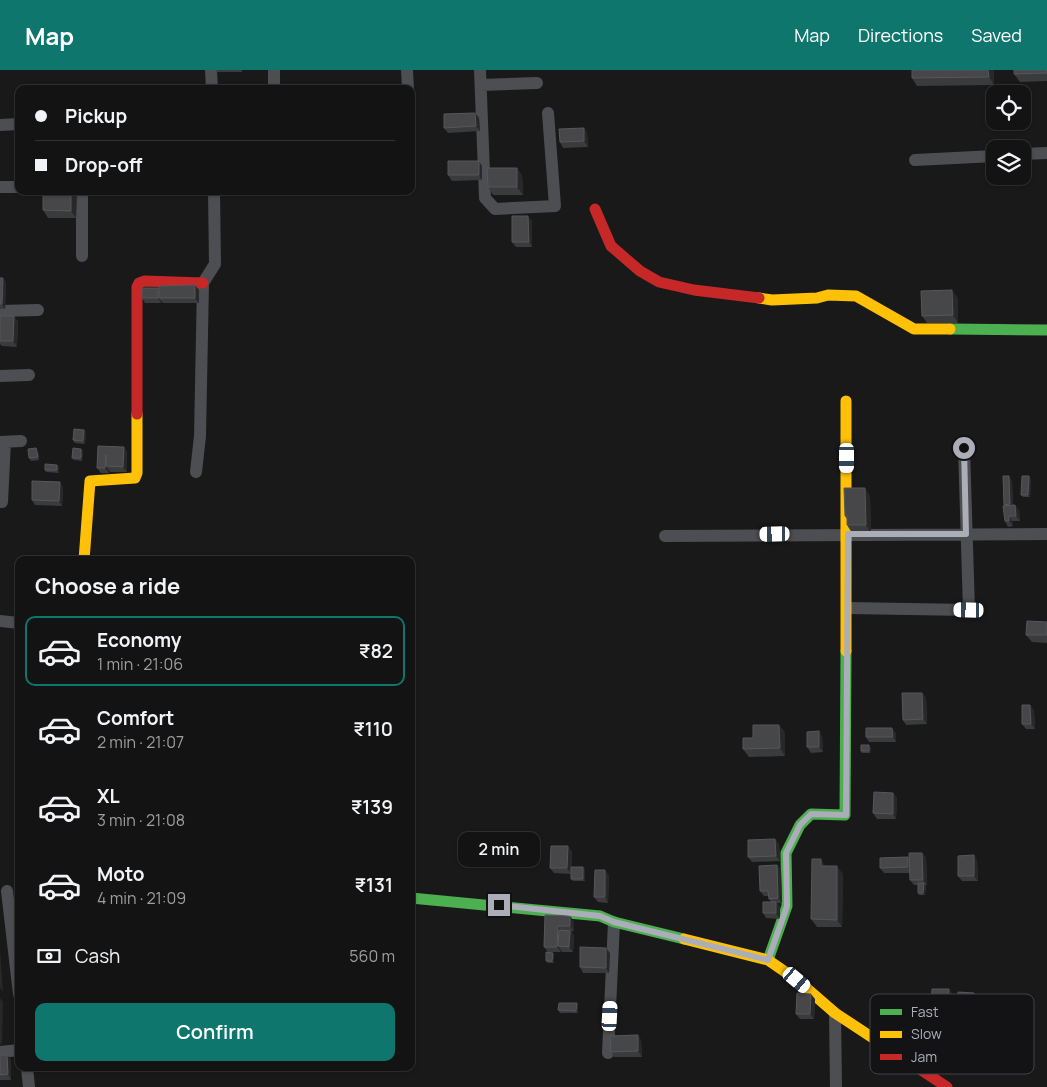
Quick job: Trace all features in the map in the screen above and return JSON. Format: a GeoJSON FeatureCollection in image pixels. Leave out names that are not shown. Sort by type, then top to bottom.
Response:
{"type":"FeatureCollection","features":[{"type":"Feature","properties":{"kind":"street"},"geometry":{"type":"LineString","coordinates":[[211,70],[212,85]]}},
{"type":"Feature","properties":{"kind":"street"},"geometry":{"type":"LineString","coordinates":[[274,70],[274,85]]}},
{"type":"Feature","properties":{"kind":"street"},"geometry":{"type":"LineString","coordinates":[[407,70],[408,85]]}},
{"type":"Feature","properties":{"kind":"street"},"geometry":{"type":"LineString","coordinates":[[480,70],[485,198],[495,209],[554,206],[548,113]]}},
{"type":"Feature","properties":{"kind":"street"},"geometry":{"type":"LineString","coordinates":[[481,85],[537,82]]}},
{"type":"Feature","properties":{"kind":"street"},"geometry":{"type":"LineString","coordinates":[[0,125],[15,124]]}},
{"type":"Feature","properties":{"kind":"street"},"geometry":{"type":"LineString","coordinates":[[1031,154],[1047,153]]}},
{"type":"Feature","properties":{"kind":"street"},"geometry":{"type":"LineString","coordinates":[[915,160],[986,156]]}},
{"type":"Feature","properties":{"kind":"street"},"geometry":{"type":"LineString","coordinates":[[0,187],[15,187]]}},
{"type":"Feature","properties":{"kind":"street"},"geometry":{"type":"LineString","coordinates":[[82,195],[82,256]]}},
{"type":"Feature","properties":{"kind":"street"},"geometry":{"type":"LineString","coordinates":[[196,472],[200,436],[203,283],[215,264],[214,195]]}},
{"type":"Feature","properties":{"kind":"street"},"geometry":{"type":"LineString","coordinates":[[595,209],[611,246],[640,271],[659,282],[694,290],[772,300],[817,298],[828,295],[856,296],[914,329],[1047,330]]}},
{"type":"Feature","properties":{"kind":"street"},"geometry":{"type":"LineString","coordinates":[[84,556],[90,481],[135,478],[137,473],[139,283],[144,281],[203,283]]}},
{"type":"Feature","properties":{"kind":"street"},"geometry":{"type":"LineString","coordinates":[[0,311],[38,310]]}},
{"type":"Feature","properties":{"kind":"street"},"geometry":{"type":"LineString","coordinates":[[0,376],[29,375]]}},
{"type":"Feature","properties":{"kind":"street"},"geometry":{"type":"LineString","coordinates":[[768,960],[787,906],[786,853],[800,825],[811,814],[846,815],[848,534],[846,401]]}},
{"type":"Feature","properties":{"kind":"street"},"geometry":{"type":"LineString","coordinates":[[2,502],[3,442],[21,441]]}},
{"type":"Feature","properties":{"kind":"street"},"geometry":{"type":"LineString","coordinates":[[847,608],[969,610],[964,448]]}},
{"type":"Feature","properties":{"kind":"street"},"geometry":{"type":"LineString","coordinates":[[665,536],[1047,534]]}},
{"type":"Feature","properties":{"kind":"street"},"geometry":{"type":"LineString","coordinates":[[0,621],[15,623]]}},
{"type":"Feature","properties":{"kind":"street"},"geometry":{"type":"LineString","coordinates":[[7,891],[14,917],[15,934]]}},
{"type":"Feature","properties":{"kind":"street"},"geometry":{"type":"LineString","coordinates":[[415,898],[600,916],[614,922],[768,960],[797,980],[836,1012],[870,1035]]}},
{"type":"Feature","properties":{"kind":"street"},"geometry":{"type":"LineString","coordinates":[[608,1053],[614,922]]}},
{"type":"Feature","properties":{"kind":"street"},"geometry":{"type":"LineString","coordinates":[[836,1012],[836,1087]]}},
{"type":"Feature","properties":{"kind":"street"},"geometry":{"type":"LineString","coordinates":[[0,1052],[15,1050]]}},
{"type":"Feature","properties":{"kind":"street"},"geometry":{"type":"LineString","coordinates":[[27,1071],[29,1087]]}},
{"type":"Feature","properties":{"kind":"street"},"geometry":{"type":"LineString","coordinates":[[928,1074],[947,1087]]}},
{"type":"Feature","properties":{"kind":"building"},"geometry":{"type":"Polygon","coordinates":[[[912,70],[988,70],[989,77],[912,78],[912,70]]]}},
{"type":"Feature","properties":{"kind":"building"},"geometry":{"type":"Polygon","coordinates":[[[1014,70],[1047,70],[1047,73],[1014,74],[1014,70]]]}},
{"type":"Feature","properties":{"kind":"building"},"geometry":{"type":"Polygon","coordinates":[[[475,113],[476,126],[444,128],[444,114],[475,113]]]}},
{"type":"Feature","properties":{"kind":"building"},"geometry":{"type":"Polygon","coordinates":[[[584,128],[584,141],[560,142],[559,129],[584,128]]]}},
{"type":"Feature","properties":{"kind":"building"},"geometry":{"type":"Polygon","coordinates":[[[448,161],[479,161],[479,175],[448,175],[448,161]]]}},
{"type":"Feature","properties":{"kind":"building"},"geometry":{"type":"Polygon","coordinates":[[[487,168],[517,168],[517,187],[488,187],[487,168]]]}},
{"type":"Feature","properties":{"kind":"building"},"geometry":{"type":"Polygon","coordinates":[[[43,195],[71,195],[71,211],[43,210],[43,195]]]}},
{"type":"Feature","properties":{"kind":"building"},"geometry":{"type":"Polygon","coordinates":[[[512,216],[528,216],[529,242],[512,242],[512,216]]]}},
{"type":"Feature","properties":{"kind":"building"},"geometry":{"type":"Polygon","coordinates":[[[0,278],[3,278],[2,304],[0,304],[0,278]]]}},
{"type":"Feature","properties":{"kind":"building"},"geometry":{"type":"Polygon","coordinates":[[[195,285],[195,298],[159,298],[159,286],[195,285]]]}},
{"type":"Feature","properties":{"kind":"building"},"geometry":{"type":"Polygon","coordinates":[[[142,288],[158,288],[158,298],[142,298],[142,288]]]}},
{"type":"Feature","properties":{"kind":"building"},"geometry":{"type":"Polygon","coordinates":[[[952,290],[953,315],[922,316],[921,291],[952,290]]]}},
{"type":"Feature","properties":{"kind":"building"},"geometry":{"type":"Polygon","coordinates":[[[0,316],[14,316],[13,341],[0,341],[0,316]]]}},
{"type":"Feature","properties":{"kind":"building"},"geometry":{"type":"Polygon","coordinates":[[[74,429],[84,430],[83,441],[73,440],[74,429]]]}},
{"type":"Feature","properties":{"kind":"building"},"geometry":{"type":"Polygon","coordinates":[[[98,446],[124,447],[123,467],[106,466],[106,455],[105,468],[97,468],[98,446]]]}},
{"type":"Feature","properties":{"kind":"building"},"geometry":{"type":"Polygon","coordinates":[[[36,448],[38,457],[29,458],[28,449],[36,448]]]}},
{"type":"Feature","properties":{"kind":"building"},"geometry":{"type":"Polygon","coordinates":[[[73,448],[81,449],[81,458],[72,458],[73,448]]]}},
{"type":"Feature","properties":{"kind":"building"},"geometry":{"type":"Polygon","coordinates":[[[45,464],[57,465],[57,470],[45,470],[45,464]]]}},
{"type":"Feature","properties":{"kind":"building"},"geometry":{"type":"Polygon","coordinates":[[[1003,476],[1009,476],[1010,504],[1004,505],[1003,476]]]}},
{"type":"Feature","properties":{"kind":"building"},"geometry":{"type":"Polygon","coordinates":[[[1022,476],[1029,476],[1028,495],[1021,495],[1022,476]]]}},
{"type":"Feature","properties":{"kind":"building"},"geometry":{"type":"Polygon","coordinates":[[[32,481],[60,482],[59,501],[32,500],[32,481]]]}},
{"type":"Feature","properties":{"kind":"building"},"geometry":{"type":"Polygon","coordinates":[[[844,488],[865,488],[866,525],[847,525],[844,488]]]}},
{"type":"Feature","properties":{"kind":"building"},"geometry":{"type":"Polygon","coordinates":[[[1015,505],[1016,516],[1009,516],[1009,521],[1005,521],[1003,506],[1015,505]]]}},
{"type":"Feature","properties":{"kind":"building"},"geometry":{"type":"Polygon","coordinates":[[[1027,621],[1047,622],[1047,635],[1026,635],[1027,621]]]}},
{"type":"Feature","properties":{"kind":"building"},"geometry":{"type":"Polygon","coordinates":[[[902,693],[922,693],[923,719],[903,720],[902,693]]]}},
{"type":"Feature","properties":{"kind":"building"},"geometry":{"type":"Polygon","coordinates":[[[1022,705],[1030,705],[1031,724],[1022,724],[1022,705]]]}},
{"type":"Feature","properties":{"kind":"building"},"geometry":{"type":"Polygon","coordinates":[[[753,725],[779,725],[780,748],[743,749],[743,738],[753,738],[753,725]]]}},
{"type":"Feature","properties":{"kind":"building"},"geometry":{"type":"Polygon","coordinates":[[[866,728],[892,728],[893,737],[866,737],[866,728]]]}},
{"type":"Feature","properties":{"kind":"building"},"geometry":{"type":"Polygon","coordinates":[[[819,731],[819,747],[807,747],[807,732],[819,731]]]}},
{"type":"Feature","properties":{"kind":"building"},"geometry":{"type":"Polygon","coordinates":[[[861,745],[869,745],[869,751],[861,751],[861,745]]]}},
{"type":"Feature","properties":{"kind":"building"},"geometry":{"type":"Polygon","coordinates":[[[874,792],[893,793],[893,814],[873,813],[874,792]]]}},
{"type":"Feature","properties":{"kind":"building"},"geometry":{"type":"Polygon","coordinates":[[[775,839],[776,856],[748,857],[748,840],[775,839]]]}},
{"type":"Feature","properties":{"kind":"building"},"geometry":{"type":"Polygon","coordinates":[[[551,846],[568,846],[567,868],[550,868],[551,846]]]}},
{"type":"Feature","properties":{"kind":"building"},"geometry":{"type":"Polygon","coordinates":[[[909,853],[922,853],[923,880],[910,880],[909,853]]]}},
{"type":"Feature","properties":{"kind":"building"},"geometry":{"type":"Polygon","coordinates":[[[974,855],[974,876],[958,876],[958,856],[974,855]]]}},
{"type":"Feature","properties":{"kind":"building"},"geometry":{"type":"Polygon","coordinates":[[[908,857],[908,867],[880,868],[880,858],[908,857]]]}},
{"type":"Feature","properties":{"kind":"building"},"geometry":{"type":"Polygon","coordinates":[[[812,859],[821,859],[821,866],[837,866],[837,920],[811,919],[812,859]]]}},
{"type":"Feature","properties":{"kind":"building"},"geometry":{"type":"Polygon","coordinates":[[[777,865],[778,898],[769,899],[768,891],[760,891],[759,866],[777,865]]]}},
{"type":"Feature","properties":{"kind":"building"},"geometry":{"type":"Polygon","coordinates":[[[571,867],[583,867],[583,879],[571,879],[571,867]]]}},
{"type":"Feature","properties":{"kind":"building"},"geometry":{"type":"Polygon","coordinates":[[[595,870],[605,870],[605,897],[594,897],[595,870]]]}},
{"type":"Feature","properties":{"kind":"building"},"geometry":{"type":"Polygon","coordinates":[[[918,883],[924,883],[923,893],[918,893],[918,883]]]}},
{"type":"Feature","properties":{"kind":"building"},"geometry":{"type":"Polygon","coordinates":[[[763,902],[776,902],[776,913],[763,913],[763,902]]]}},
{"type":"Feature","properties":{"kind":"building"},"geometry":{"type":"Polygon","coordinates":[[[545,915],[570,916],[570,926],[558,926],[557,947],[544,947],[545,915]]]}},
{"type":"Feature","properties":{"kind":"building"},"geometry":{"type":"Polygon","coordinates":[[[559,930],[570,931],[569,947],[558,946],[559,930]]]}},
{"type":"Feature","properties":{"kind":"building"},"geometry":{"type":"Polygon","coordinates":[[[580,947],[606,948],[606,968],[580,967],[580,947]]]}},
{"type":"Feature","properties":{"kind":"building"},"geometry":{"type":"Polygon","coordinates":[[[546,952],[553,953],[552,961],[546,961],[546,952]]]}},
{"type":"Feature","properties":{"kind":"building"},"geometry":{"type":"Polygon","coordinates":[[[932,989],[949,989],[949,994],[932,994],[932,989]]]}},
{"type":"Feature","properties":{"kind":"building"},"geometry":{"type":"Polygon","coordinates":[[[958,992],[974,993],[974,994],[958,994],[958,992]]]}},
{"type":"Feature","properties":{"kind":"building"},"geometry":{"type":"Polygon","coordinates":[[[797,993],[811,994],[810,1014],[796,1014],[797,993]]]}},
{"type":"Feature","properties":{"kind":"building"},"geometry":{"type":"Polygon","coordinates":[[[559,1003],[577,1003],[576,1011],[558,1010],[559,1003]]]}},
{"type":"Feature","properties":{"kind":"building"},"geometry":{"type":"Polygon","coordinates":[[[638,1035],[638,1051],[611,1052],[610,1036],[638,1035]]]}},
{"type":"Feature","properties":{"kind":"building"},"geometry":{"type":"Polygon","coordinates":[[[0,1055],[7,1055],[8,1074],[0,1075],[0,1055]]]}},
{"type":"Feature","properties":{"kind":"traffic: fast"},"geometry":{"type":"LineString","coordinates":[[950,329],[1047,330]]}},
{"type":"Feature","properties":{"kind":"traffic: fast"},"geometry":{"type":"LineString","coordinates":[[768,960],[787,906],[786,853],[800,825],[811,814],[845,815],[846,651]]}},
{"type":"Feature","properties":{"kind":"traffic: fast"},"geometry":{"type":"LineString","coordinates":[[415,898],[600,916],[614,922],[684,939]]}},
{"type":"Feature","properties":{"kind":"traffic: slow"},"geometry":{"type":"LineString","coordinates":[[759,298],[772,300],[817,298],[828,295],[856,296],[914,329],[950,329]]}},
{"type":"Feature","properties":{"kind":"traffic: slow"},"geometry":{"type":"LineString","coordinates":[[846,401],[846,651]]}},
{"type":"Feature","properties":{"kind":"traffic: slow"},"geometry":{"type":"LineString","coordinates":[[84,556],[90,481],[135,478],[137,473],[137,414]]}},
{"type":"Feature","properties":{"kind":"traffic: slow"},"geometry":{"type":"LineString","coordinates":[[684,939],[768,960],[797,980],[835,1013],[870,1036]]}},
{"type":"Feature","properties":{"kind":"traffic: jam"},"geometry":{"type":"LineString","coordinates":[[595,209],[611,246],[640,271],[659,282],[694,290],[759,298]]}},
{"type":"Feature","properties":{"kind":"traffic: jam"},"geometry":{"type":"LineString","coordinates":[[137,414],[137,287],[139,283],[144,281],[203,283]]}},
{"type":"Feature","properties":{"kind":"traffic: jam"},"geometry":{"type":"LineString","coordinates":[[927,1074],[947,1087]]}},
{"type":"Feature","properties":{"kind":"route"},"geometry":{"type":"LineString","coordinates":[[499,905],[600,916],[614,922],[768,960],[787,906],[786,853],[800,825],[811,814],[846,815],[848,534],[966,534],[964,448]]}}]}
